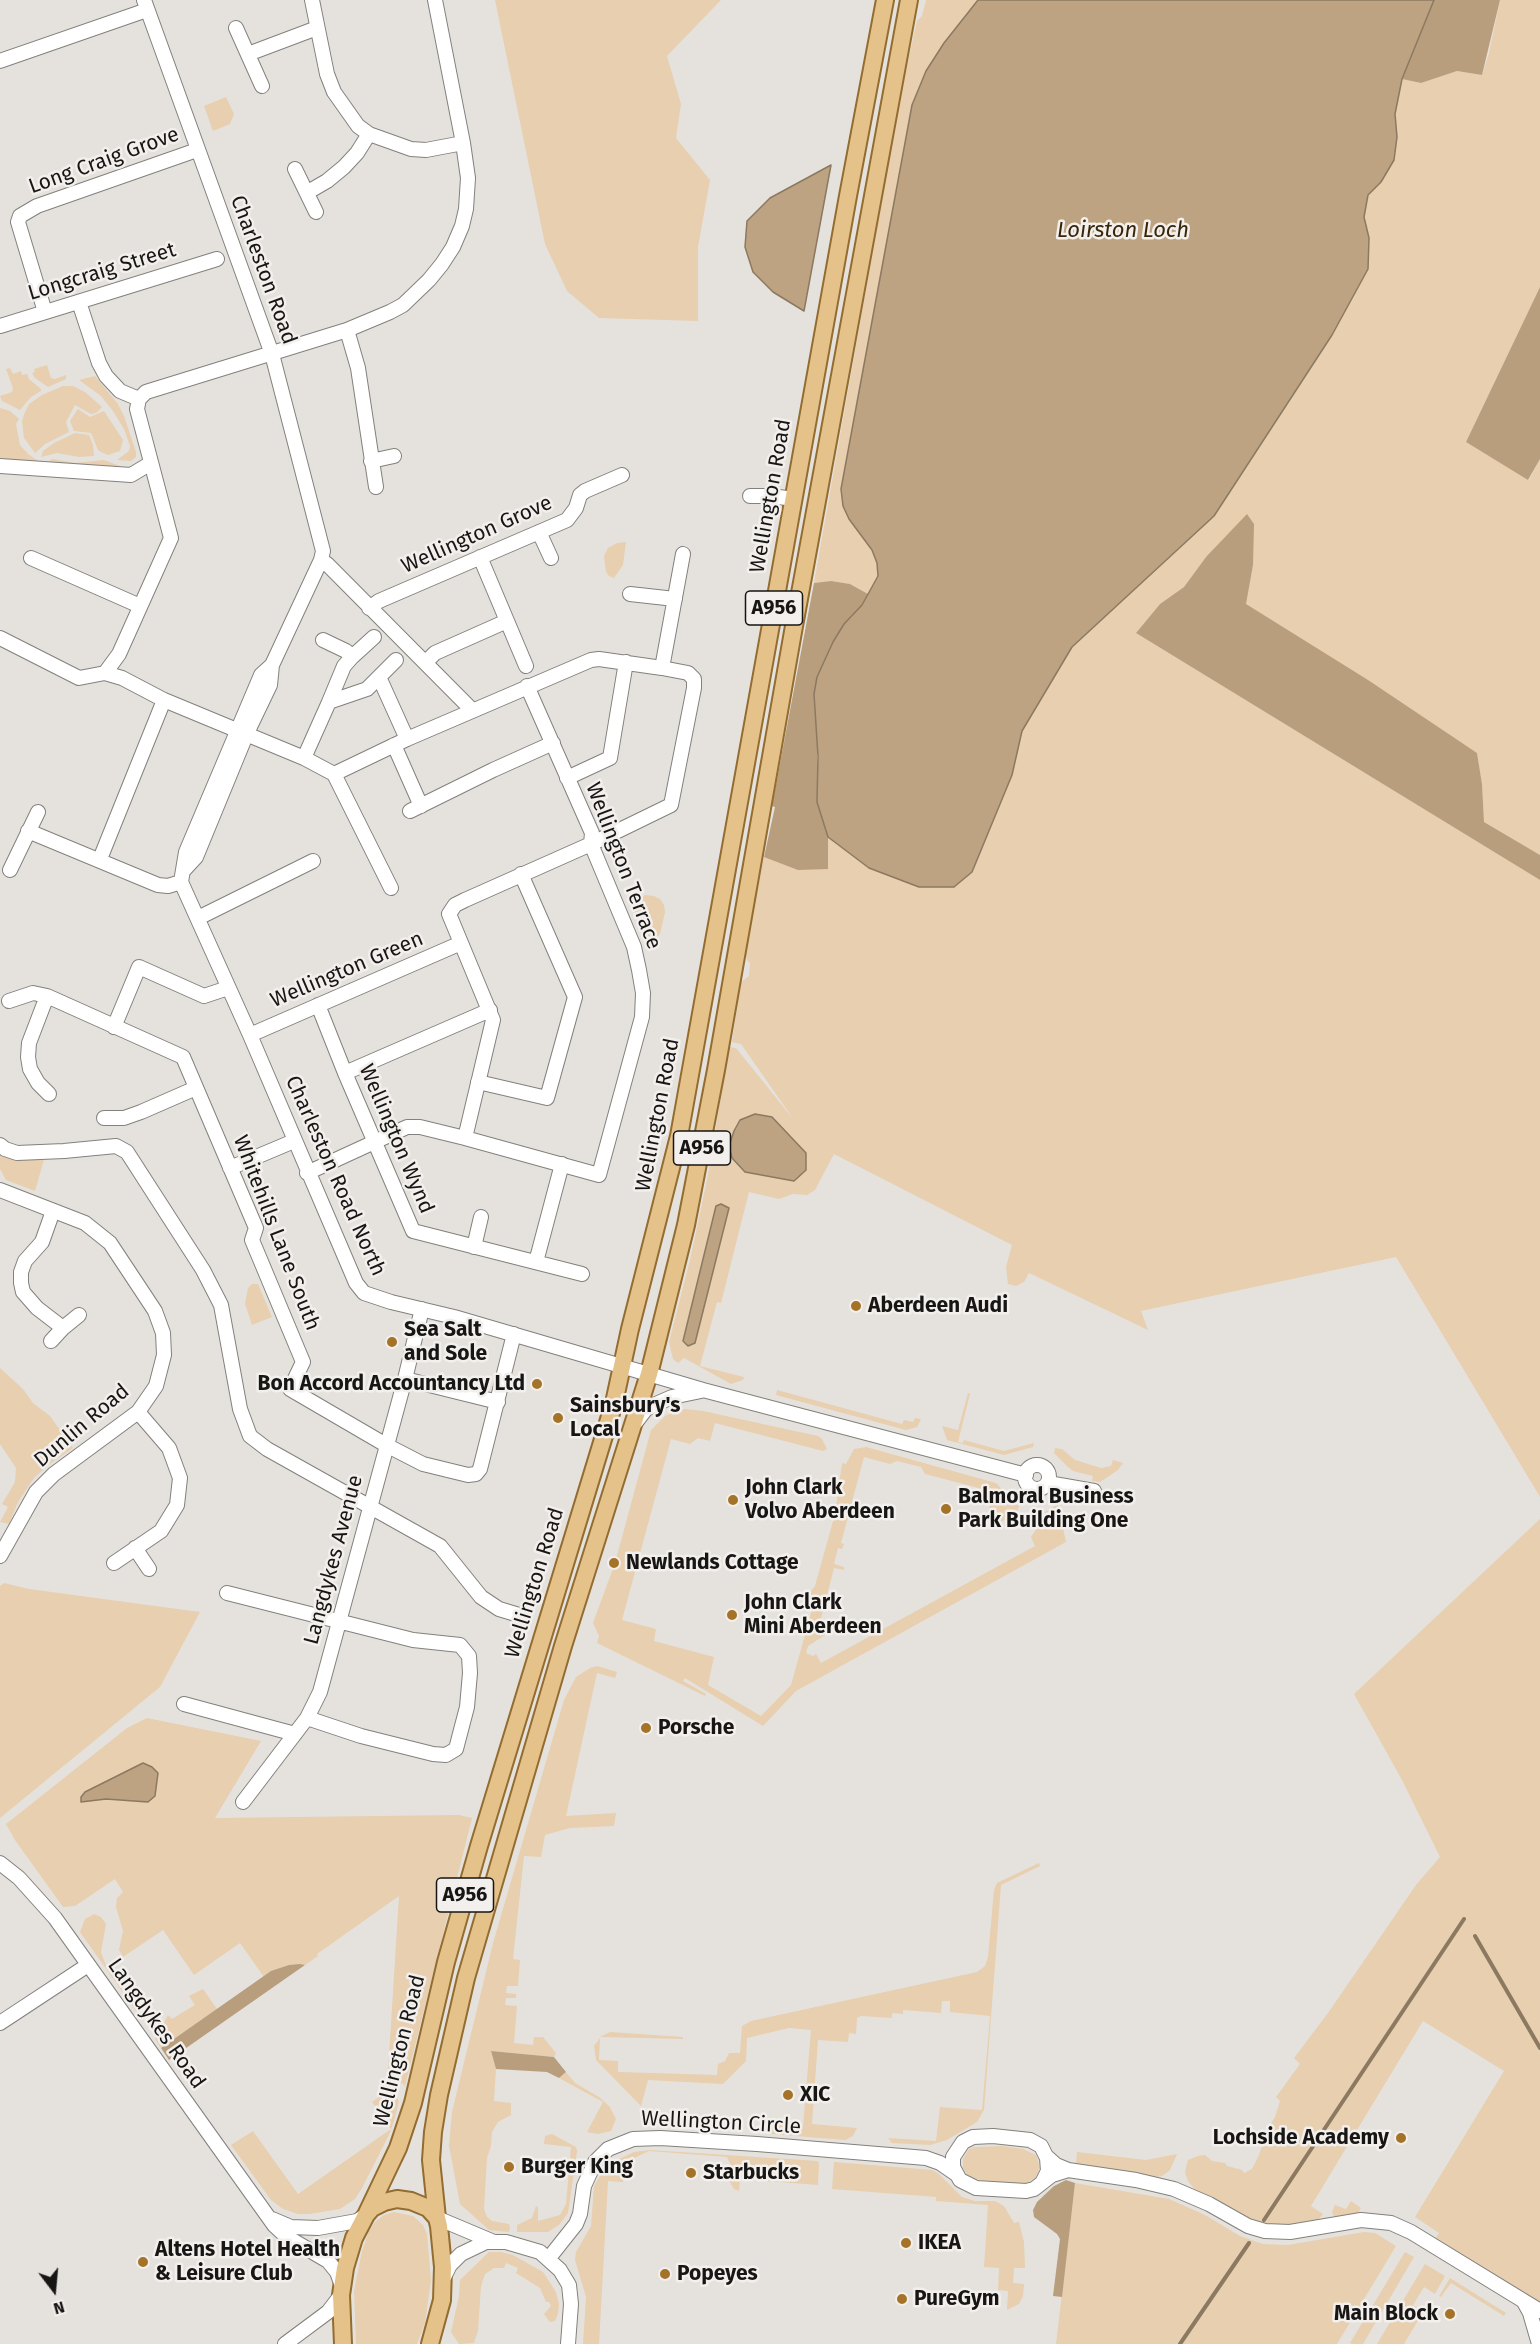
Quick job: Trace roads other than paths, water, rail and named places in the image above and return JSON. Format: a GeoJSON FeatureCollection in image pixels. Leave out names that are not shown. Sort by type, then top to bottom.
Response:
{"type":"FeatureCollection","features":[{"type":"Feature","properties":{"kind":"main road","name":"Wellington Road"},"geometry":{"type":"LineString","coordinates":[[366,2214],[398,2148],[410,2114],[446,1962],[467,1888],[524,1692],[608,1425],[679,1136],[885,0]]}},
{"type":"Feature","properties":{"kind":"main road","name":"A956"},"geometry":{"type":"LineString","coordinates":[[430,2344],[440,2312],[443,2279],[440,2231],[431,2160],[439,2095],[466,1978],[557,1667],[649,1374],[686,1225],[909,0]]}},
{"type":"Feature","properties":{"kind":"main road"},"geometry":{"type":"LineString","coordinates":[[366,2214],[384,2202],[404,2200],[423,2206],[437,2218]]}},
{"type":"Feature","properties":{"kind":"main road","name":"A956"},"geometry":{"type":"LineString","coordinates":[[343,2344],[342,2290],[352,2244],[366,2214]]}},
{"type":"Feature","properties":{"kind":"street"},"geometry":{"type":"LineString","coordinates":[[312,0],[327,74],[334,92],[358,126],[389,143],[426,150],[463,143]]}},
{"type":"Feature","properties":{"kind":"street"},"geometry":{"type":"LineString","coordinates":[[105,673],[119,654],[171,538],[137,409],[139,399],[146,392],[347,330],[390,312],[429,280],[453,247],[466,210],[468,178],[435,0]]}},
{"type":"Feature","properties":{"kind":"street"},"geometry":{"type":"LineString","coordinates":[[0,61],[145,5]]}},
{"type":"Feature","properties":{"kind":"street","name":"Charleston Road"},"geometry":{"type":"LineString","coordinates":[[145,5],[272,354],[323,551],[321,560]]}},
{"type":"Feature","properties":{"kind":"street"},"geometry":{"type":"LineString","coordinates":[[236,28],[262,86]]}},
{"type":"Feature","properties":{"kind":"street"},"geometry":{"type":"LineString","coordinates":[[248,54],[317,28]]}},
{"type":"Feature","properties":{"kind":"street"},"geometry":{"type":"LineString","coordinates":[[308,192],[327,181],[344,167],[357,153],[369,134]]}},
{"type":"Feature","properties":{"kind":"street","name":"Long Craig Grove"},"geometry":{"type":"LineString","coordinates":[[45,312],[18,222],[20,216],[37,206],[197,150]]}},
{"type":"Feature","properties":{"kind":"street"},"geometry":{"type":"LineString","coordinates":[[296,169],[316,212]]}},
{"type":"Feature","properties":{"kind":"street","name":"Longcraig Street"},"geometry":{"type":"LineString","coordinates":[[0,326],[217,259]]}},
{"type":"Feature","properties":{"kind":"street"},"geometry":{"type":"LineString","coordinates":[[79,302],[99,363],[106,376],[120,391],[139,399]]}},
{"type":"Feature","properties":{"kind":"street"},"geometry":{"type":"LineString","coordinates":[[347,330],[358,368],[376,487]]}},
{"type":"Feature","properties":{"kind":"street"},"geometry":{"type":"LineString","coordinates":[[371,461],[394,456]]}},
{"type":"Feature","properties":{"kind":"street"},"geometry":{"type":"LineString","coordinates":[[0,466],[131,475],[151,463]]}},
{"type":"Feature","properties":{"kind":"street","name":"Wellington Grove"},"geometry":{"type":"LineString","coordinates":[[369,608],[379,601],[480,556],[567,520],[576,508],[580,495],[622,475]]}},
{"type":"Feature","properties":{"kind":"street"},"geometry":{"type":"LineString","coordinates":[[750,496],[794,499]]}},
{"type":"Feature","properties":{"kind":"street"},"geometry":{"type":"LineString","coordinates":[[539,532],[550,558]]}},
{"type":"Feature","properties":{"kind":"street"},"geometry":{"type":"LineString","coordinates":[[662,668],[683,554]]}},
{"type":"Feature","properties":{"kind":"street"},"geometry":{"type":"LineString","coordinates":[[480,556],[526,666]]}},
{"type":"Feature","properties":{"kind":"street"},"geometry":{"type":"LineString","coordinates":[[31,558],[140,606]]}},
{"type":"Feature","properties":{"kind":"street"},"geometry":{"type":"LineString","coordinates":[[28,831],[158,885],[168,886],[183,876],[196,857],[242,731],[270,685],[273,665],[321,560],[472,710]]}},
{"type":"Feature","properties":{"kind":"street"},"geometry":{"type":"LineString","coordinates":[[630,594],[675,599]]}},
{"type":"Feature","properties":{"kind":"street"},"geometry":{"type":"LineString","coordinates":[[426,662],[435,653],[507,621]]}},
{"type":"Feature","properties":{"kind":"street"},"geometry":{"type":"LineString","coordinates":[[304,758],[344,666],[374,636]]}},
{"type":"Feature","properties":{"kind":"street"},"geometry":{"type":"LineString","coordinates":[[0,638],[79,678],[105,673],[122,678],[164,700],[242,731],[334,774],[391,888]]}},
{"type":"Feature","properties":{"kind":"street"},"geometry":{"type":"LineString","coordinates":[[323,640],[346,651],[352,657]]}},
{"type":"Feature","properties":{"kind":"street"},"geometry":{"type":"LineString","coordinates":[[329,702],[367,689],[396,660]]}},
{"type":"Feature","properties":{"kind":"street"},"geometry":{"type":"LineString","coordinates":[[334,774],[407,738],[591,660],[626,662],[662,668],[688,673],[694,679],[671,805],[455,905],[449,914],[494,1020],[465,1138]]}},
{"type":"Feature","properties":{"kind":"street"},"geometry":{"type":"LineString","coordinates":[[567,778],[610,758],[626,662]]}},
{"type":"Feature","properties":{"kind":"street"},"geometry":{"type":"LineString","coordinates":[[379,677],[407,738]]}},
{"type":"Feature","properties":{"kind":"street","name":"Wellington Terrace"},"geometry":{"type":"LineString","coordinates":[[307,1173],[375,1140],[407,1127],[420,1127],[600,1175],[642,1017],[643,993],[634,946],[591,844],[592,833],[527,686]]}},
{"type":"Feature","properties":{"kind":"street"},"geometry":{"type":"LineString","coordinates":[[100,860],[164,700]]}},
{"type":"Feature","properties":{"kind":"street"},"geometry":{"type":"LineString","coordinates":[[394,745],[415,808],[553,743]]}},
{"type":"Feature","properties":{"kind":"street"},"geometry":{"type":"LineString","coordinates":[[10,870],[38,812]]}},
{"type":"Feature","properties":{"kind":"street"},"geometry":{"type":"LineString","coordinates":[[198,918],[313,861]]}},
{"type":"Feature","properties":{"kind":"street"},"geometry":{"type":"LineString","coordinates":[[478,1082],[547,1098],[575,997],[521,874]]}},
{"type":"Feature","properties":{"kind":"street","name":"Charleston Road North"},"geometry":{"type":"LineString","coordinates":[[183,876],[198,918],[250,1035],[307,1173],[356,1283],[364,1293],[514,1334],[703,1390],[1026,1475],[1031,1467],[1041,1466],[1048,1473],[1048,1483],[1094,1491]]}},
{"type":"Feature","properties":{"kind":"street","name":"Wellington Green"},"geometry":{"type":"LineString","coordinates":[[250,1035],[461,943]]}},
{"type":"Feature","properties":{"kind":"street"},"geometry":{"type":"LineString","coordinates":[[9,1001],[33,993],[47,996],[114,1027],[139,967],[204,996],[228,988]]}},
{"type":"Feature","properties":{"kind":"street"},"geometry":{"type":"LineString","coordinates":[[47,996],[29,1043],[28,1057],[30,1069],[49,1094]]}},
{"type":"Feature","properties":{"kind":"street","name":"Wellington Wynd"},"geometry":{"type":"LineString","coordinates":[[318,1005],[413,1231],[474,1247]]}},
{"type":"Feature","properties":{"kind":"street"},"geometry":{"type":"LineString","coordinates":[[345,1073],[490,1010]]}},
{"type":"Feature","properties":{"kind":"street","name":"Whitehills Lane South"},"geometry":{"type":"LineString","coordinates":[[114,1027],[183,1057],[256,1228],[252,1240],[303,1362],[290,1389],[386,1445]]}},
{"type":"Feature","properties":{"kind":"street"},"geometry":{"type":"LineString","coordinates":[[104,1118],[124,1118],[196,1088]]}},
{"type":"Feature","properties":{"kind":"street"},"geometry":{"type":"LineString","coordinates":[[230,1168],[294,1141]]}},
{"type":"Feature","properties":{"kind":"street"},"geometry":{"type":"LineString","coordinates":[[0,1145],[17,1153],[116,1146],[128,1152],[203,1270],[220,1305],[240,1409],[250,1436],[267,1449],[440,1546],[481,1597],[499,1609],[519,1615]]}},
{"type":"Feature","properties":{"kind":"street"},"geometry":{"type":"LineString","coordinates":[[536,1262],[562,1164]]}},
{"type":"Feature","properties":{"kind":"street","name":"Dunlin Road"},"geometry":{"type":"LineString","coordinates":[[0,1190],[85,1222],[110,1243],[155,1311],[163,1333],[164,1355],[156,1386],[138,1412],[54,1474],[36,1492],[0,1556]]}},
{"type":"Feature","properties":{"kind":"street"},"geometry":{"type":"LineString","coordinates":[[53,1211],[42,1242],[25,1261],[21,1272],[21,1283],[23,1292],[38,1308],[63,1328]]}},
{"type":"Feature","properties":{"kind":"street"},"geometry":{"type":"LineString","coordinates":[[481,1217],[474,1247],[582,1274]]}},
{"type":"Feature","properties":{"kind":"street","name":"Langdykes Avenue"},"geometry":{"type":"LineString","coordinates":[[243,1802],[307,1718],[320,1692],[422,1309]]}},
{"type":"Feature","properties":{"kind":"street"},"geometry":{"type":"LineString","coordinates":[[51,1341],[79,1315]]}},
{"type":"Feature","properties":{"kind":"street"},"geometry":{"type":"LineString","coordinates":[[386,1445],[423,1464],[468,1475],[476,1474],[480,1469],[514,1334]]}},
{"type":"Feature","properties":{"kind":"street"},"geometry":{"type":"LineString","coordinates":[[405,1379],[498,1402]]}},
{"type":"Feature","properties":{"kind":"street"},"geometry":{"type":"LineString","coordinates":[[632,1426],[646,1409],[672,1397],[703,1390]]}},
{"type":"Feature","properties":{"kind":"street"},"geometry":{"type":"LineString","coordinates":[[114,1563],[161,1531],[177,1505],[180,1479],[170,1448],[138,1412]]}},
{"type":"Feature","properties":{"kind":"street"},"geometry":{"type":"LineString","coordinates":[[135,1548],[149,1569]]}},
{"type":"Feature","properties":{"kind":"street"},"geometry":{"type":"LineString","coordinates":[[227,1593],[413,1640],[460,1645],[466,1649],[469,1656],[469,1692],[459,1741],[456,1749],[446,1755],[433,1754],[361,1736],[307,1718]]}},
{"type":"Feature","properties":{"kind":"street"},"geometry":{"type":"LineString","coordinates":[[184,1704],[295,1734]]}},
{"type":"Feature","properties":{"kind":"street","name":"Langdykes Road"},"geometry":{"type":"LineString","coordinates":[[0,1863],[19,1878],[37,1897],[268,2217],[282,2234],[328,2261],[337,2272],[342,2290]]}},
{"type":"Feature","properties":{"kind":"street"},"geometry":{"type":"LineString","coordinates":[[0,2023],[88,1965]]}},
{"type":"Feature","properties":{"kind":"street"},"geometry":{"type":"LineString","coordinates":[[1068,2170],[1059,2172],[1034,2189],[1026,2191],[976,2188],[963,2183],[956,2174],[953,2161],[958,2148],[973,2137],[1012,2138],[1037,2143],[1056,2165],[1068,2170],[1143,2181],[1174,2189],[1248,2226],[1264,2231],[1290,2232],[1362,2220],[1391,2223],[1411,2232],[1540,2311]]}},
{"type":"Feature","properties":{"kind":"street","name":"Wellington Circle"},"geometry":{"type":"LineString","coordinates":[[549,2258],[576,2224],[580,2214],[582,2192],[591,2167],[608,2149],[627,2140],[660,2138],[926,2158],[940,2163],[956,2174]]}},
{"type":"Feature","properties":{"kind":"street","name":"Wellington Circle"},"geometry":{"type":"LineString","coordinates":[[926,2158],[958,2148]]}},
{"type":"Feature","properties":{"kind":"street"},"geometry":{"type":"LineString","coordinates":[[1043,2181],[1048,2168],[1046,2156]]}},
{"type":"Feature","properties":{"kind":"street"},"geometry":{"type":"LineString","coordinates":[[268,2217],[291,2227],[305,2229],[357,2221],[366,2214]]}},
{"type":"Feature","properties":{"kind":"street"},"geometry":{"type":"LineString","coordinates":[[437,2218],[494,2242],[529,2247],[549,2258],[565,2278],[571,2294],[568,2344]]}},
{"type":"Feature","properties":{"kind":"street"},"geometry":{"type":"LineString","coordinates":[[443,2279],[450,2265],[461,2254],[479,2244],[494,2242]]}},
{"type":"Feature","properties":{"kind":"street"},"geometry":{"type":"LineString","coordinates":[[285,2344],[328,2312],[342,2290]]}},
{"type":"Feature","properties":{"kind":"street"},"geometry":{"type":"LineString","coordinates":[[1520,2299],[1530,2310],[1539,2344]]}},
{"type":"Feature","properties":{"kind":"water","name":"Loirston Loch"},"geometry":{"type":"Polygon","coordinates":[[[978,0],[1434,0],[1402,79],[1395,114],[1397,137],[1394,160],[1381,182],[1368,195],[1364,217],[1369,238],[1368,269],[1332,335],[1214,516],[1072,647],[1022,731],[1012,775],[972,872],[954,887],[919,887],[869,868],[828,837],[817,802],[818,756],[814,694],[817,677],[833,642],[844,624],[862,605],[878,576],[877,563],[872,550],[849,519],[843,506],[841,489],[912,105],[926,71],[944,43],[978,0]]]}},
{"type":"Feature","properties":{"kind":"water"},"geometry":{"type":"Polygon","coordinates":[[[831,165],[804,311],[773,292],[753,272],[745,247],[747,221],[770,198],[831,165]]]}},
{"type":"Feature","properties":{"kind":"water"},"geometry":{"type":"Polygon","coordinates":[[[755,1114],[772,1117],[806,1153],[806,1170],[794,1181],[745,1172],[732,1158],[729,1146],[734,1131],[740,1120],[755,1114]]]}},
{"type":"Feature","properties":{"kind":"water"},"geometry":{"type":"Polygon","coordinates":[[[721,1204],[729,1208],[695,1343],[688,1346],[683,1341],[716,1206],[721,1204]]]}},
{"type":"Feature","properties":{"kind":"water"},"geometry":{"type":"Polygon","coordinates":[[[143,1763],[158,1773],[155,1796],[148,1802],[106,1799],[81,1802],[81,1797],[85,1792],[143,1763]]]}},
{"type":"Feature","properties":{"kind":"waterway"},"geometry":{"type":"LineString","coordinates":[[1264,2220],[1464,1919]]}},
{"type":"Feature","properties":{"kind":"waterway"},"geometry":{"type":"LineString","coordinates":[[1475,1936],[1540,2048]]}},
{"type":"Feature","properties":{"kind":"waterway"},"geometry":{"type":"LineString","coordinates":[[1180,2344],[1249,2243]]}},
{"type":"Feature","properties":{"kind":"place","name":"Aberdeen Audi"},"geometry":{"type":"Point","coordinates":[856,1306]}},
{"type":"Feature","properties":{"kind":"place","name":"Sea Salt and Sole"},"geometry":{"type":"Point","coordinates":[392,1342]}},
{"type":"Feature","properties":{"kind":"place","name":"Bon Accord Accountancy Ltd"},"geometry":{"type":"Point","coordinates":[537,1384]}},
{"type":"Feature","properties":{"kind":"place","name":"Sainsbury's Local"},"geometry":{"type":"Point","coordinates":[558,1418]}},
{"type":"Feature","properties":{"kind":"place","name":"John Clark Volvo Aberdeen"},"geometry":{"type":"Point","coordinates":[733,1500]}},
{"type":"Feature","properties":{"kind":"place","name":"Balmoral Business Park Building One"},"geometry":{"type":"Point","coordinates":[946,1509]}},
{"type":"Feature","properties":{"kind":"place","name":"Newlands Cottage"},"geometry":{"type":"Point","coordinates":[614,1563]}},
{"type":"Feature","properties":{"kind":"place","name":"John Clark Mini Aberdeen"},"geometry":{"type":"Point","coordinates":[732,1615]}},
{"type":"Feature","properties":{"kind":"place","name":"Porsche"},"geometry":{"type":"Point","coordinates":[646,1728]}},
{"type":"Feature","properties":{"kind":"place","name":"XIC"},"geometry":{"type":"Point","coordinates":[788,2095]}},
{"type":"Feature","properties":{"kind":"place","name":"Lochside Academy"},"geometry":{"type":"Point","coordinates":[1401,2138]}},
{"type":"Feature","properties":{"kind":"place","name":"Burger King"},"geometry":{"type":"Point","coordinates":[509,2167]}},
{"type":"Feature","properties":{"kind":"place","name":"Starbucks"},"geometry":{"type":"Point","coordinates":[691,2173]}},
{"type":"Feature","properties":{"kind":"place","name":"IKEA"},"geometry":{"type":"Point","coordinates":[906,2243]}},
{"type":"Feature","properties":{"kind":"place","name":"Altens Hotel Health & Leisure Club"},"geometry":{"type":"Point","coordinates":[143,2262]}},
{"type":"Feature","properties":{"kind":"place","name":"Popeyes"},"geometry":{"type":"Point","coordinates":[665,2274]}},
{"type":"Feature","properties":{"kind":"place","name":"PureGym"},"geometry":{"type":"Point","coordinates":[902,2299]}},
{"type":"Feature","properties":{"kind":"place","name":"Main Block"},"geometry":{"type":"Point","coordinates":[1450,2314]}}]}
